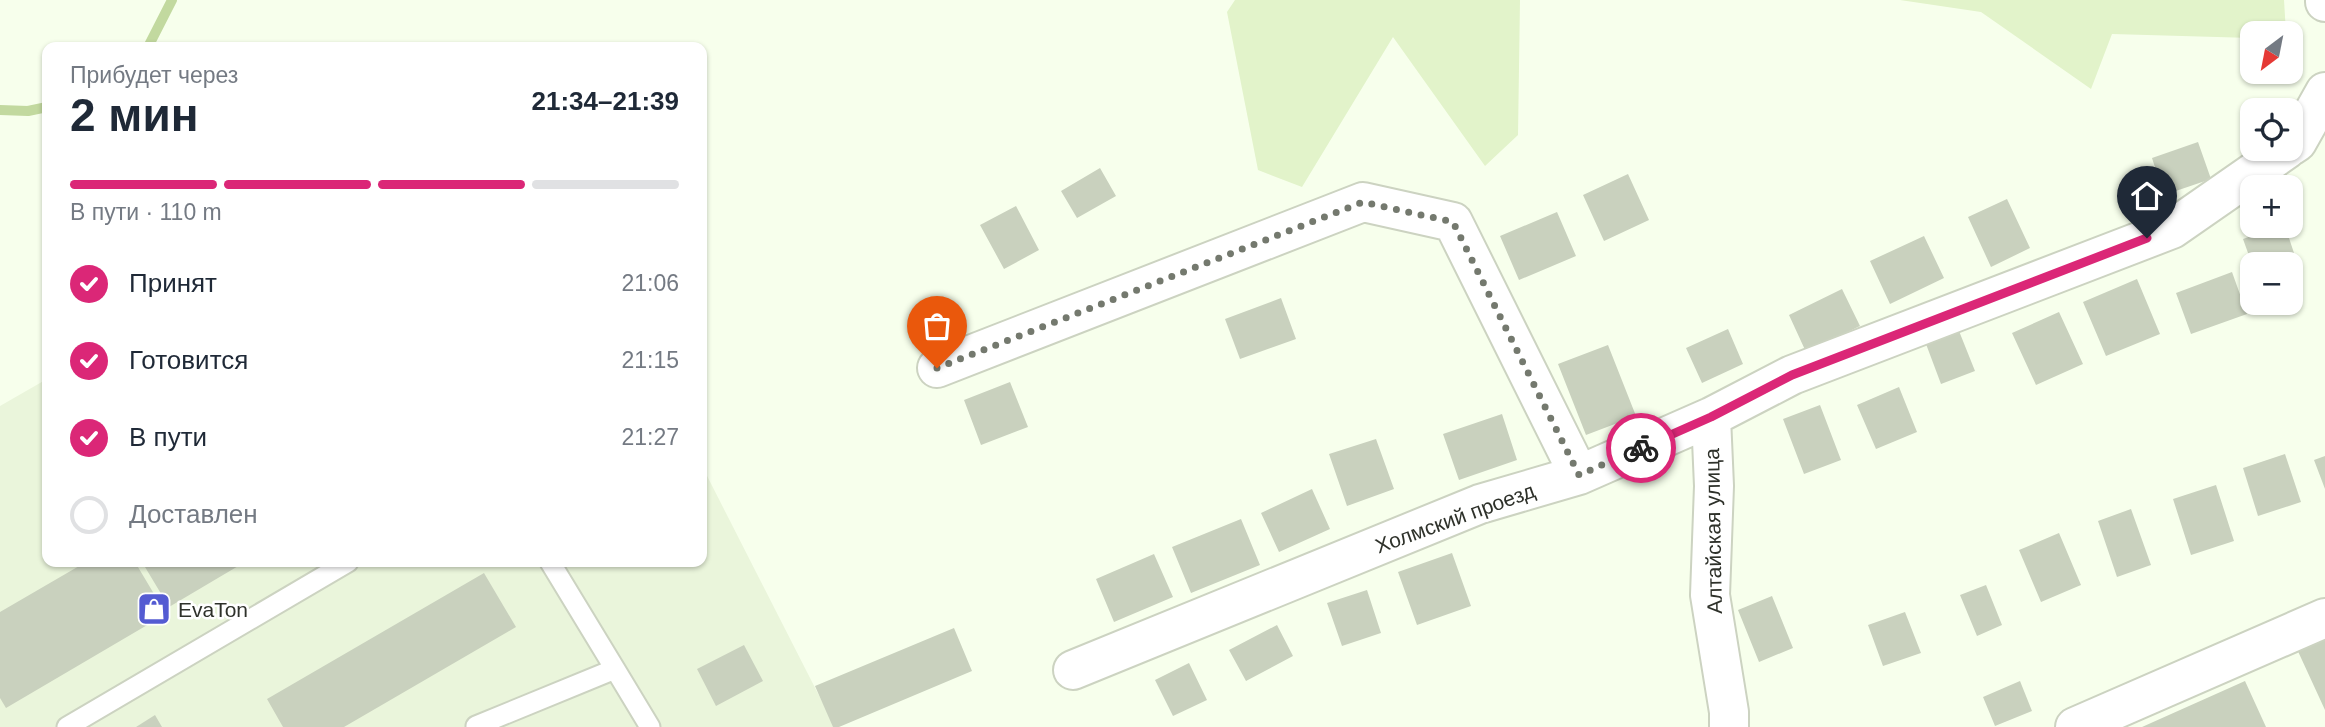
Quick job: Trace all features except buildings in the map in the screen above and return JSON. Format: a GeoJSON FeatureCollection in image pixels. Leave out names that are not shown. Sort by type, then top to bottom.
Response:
{"type":"FeatureCollection","features":[{"type":"Feature","properties":{"kind":"street","name":"Холмский проезд"},"geometry":{"type":"LineString","coordinates":[[2303,131],[2325,92]]}},
{"type":"Feature","properties":{"kind":"street","name":"Холмский проезд"},"geometry":{"type":"LineString","coordinates":[[1073,670],[1480,504],[1579,475],[1711,417],[1792,375],[2172,229],[2270,161]]}},
{"type":"Feature","properties":{"kind":"street"},"geometry":{"type":"LineString","coordinates":[[937,368],[1363,202],[1453,222],[1579,475]]}},
{"type":"Feature","properties":{"kind":"street","name":"Алтайская улица"},"geometry":{"type":"LineString","coordinates":[[1711,417],[1714,486],[1710,595],[1729,712],[1729,727]]}},
{"type":"Feature","properties":{"kind":"street"},"geometry":{"type":"LineString","coordinates":[[2075,727],[2325,618]]}},
{"type":"Feature","properties":{"kind":"lane"},"geometry":{"type":"LineString","coordinates":[[67,727],[339,567]]}},
{"type":"Feature","properties":{"kind":"lane"},"geometry":{"type":"LineString","coordinates":[[553,567],[650,727]]}},
{"type":"Feature","properties":{"kind":"lane"},"geometry":{"type":"LineString","coordinates":[[476,726],[615,668]]}},
{"type":"Feature","properties":{"kind":"shaded area"},"geometry":{"type":"Polygon","coordinates":[[[1235,0],[1520,0],[1518,135],[1485,166],[1393,37],[1302,187],[1258,170],[1227,12],[1235,0]]]}},
{"type":"Feature","properties":{"kind":"shaded area"},"geometry":{"type":"Polygon","coordinates":[[[1900,0],[2284,0],[2285,21],[2240,21],[2240,38],[2112,34],[2091,89],[1981,12],[1900,0]]]}},
{"type":"Feature","properties":{"kind":"shaded area"},"geometry":{"type":"Polygon","coordinates":[[[42,382],[42,567],[707,567],[707,476],[835,727],[0,727],[0,406],[42,382]]]}},
{"type":"Feature","properties":{"kind":"waterway"},"geometry":{"type":"LineString","coordinates":[[151,42],[172,0]]}},
{"type":"Feature","properties":{"kind":"waterway"},"geometry":{"type":"LineString","coordinates":[[0,110],[28,111],[42,108]]}},
{"type":"Feature","properties":{"kind":"way so far"},"geometry":{"type":"LineString","coordinates":[[937,368],[1363,202],[1453,222],[1579,475],[1641,448]]}},
{"type":"Feature","properties":{"kind":"place","name":"EvaTon"},"geometry":{"type":"Point","coordinates":[154,609]}},
{"type":"Feature","properties":{"kind":"route"},"geometry":{"type":"LineString","coordinates":[[1641,448],[1711,417],[1792,375],[2147,238]]}}]}
